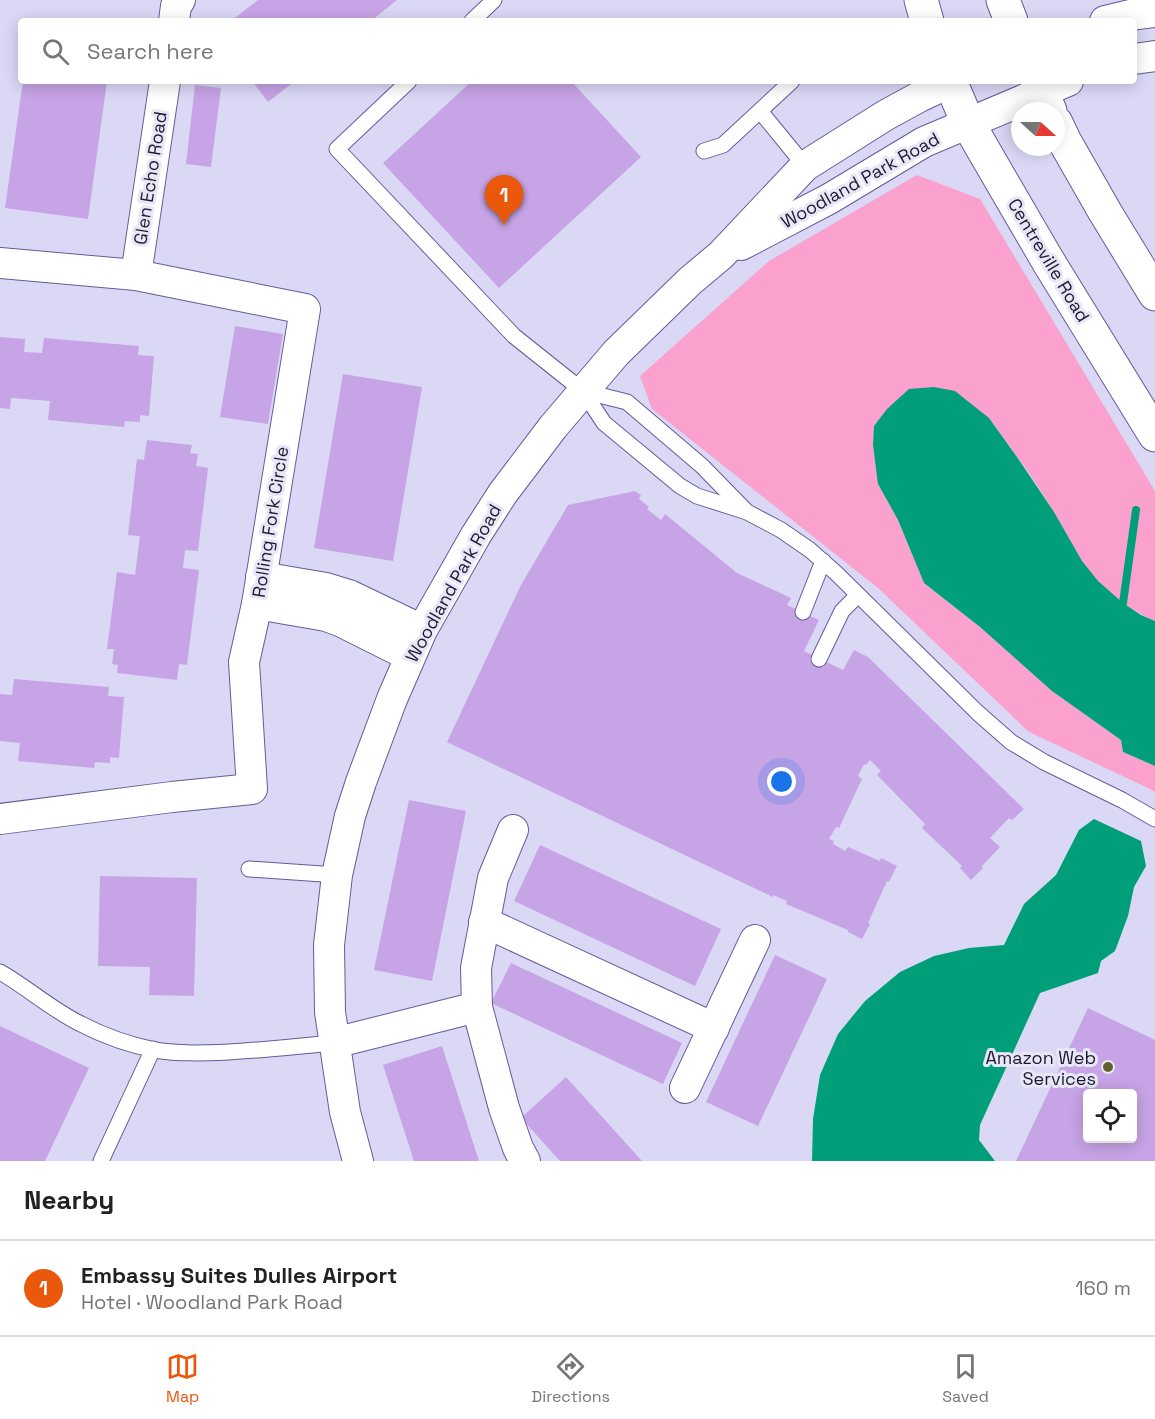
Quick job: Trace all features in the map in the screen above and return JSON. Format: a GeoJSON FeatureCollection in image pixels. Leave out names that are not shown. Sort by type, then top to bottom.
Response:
{"type":"FeatureCollection","features":[{"type":"Feature","properties":{"kind":"main road"},"geometry":{"type":"LineString","coordinates":[[921,0],[926,18]]}},
{"type":"Feature","properties":{"kind":"main road"},"geometry":{"type":"LineString","coordinates":[[1003,0],[1010,18]]}},
{"type":"Feature","properties":{"kind":"main road","name":"Centreville Road"},"geometry":{"type":"LineString","coordinates":[[952,84],[968,123],[1048,261],[1155,435]]}},
{"type":"Feature","properties":{"kind":"main road"},"geometry":{"type":"LineString","coordinates":[[1065,142],[1155,294]]}},
{"type":"Feature","properties":{"kind":"street"},"geometry":{"type":"LineString","coordinates":[[174,18],[176,6],[180,0]]}},
{"type":"Feature","properties":{"kind":"street"},"geometry":{"type":"LineString","coordinates":[[1118,18],[1155,12]]}},
{"type":"Feature","properties":{"kind":"street"},"geometry":{"type":"LineString","coordinates":[[1137,59],[1155,56]]}},
{"type":"Feature","properties":{"kind":"street","name":"Glen Echo Road"},"geometry":{"type":"LineString","coordinates":[[136,275],[165,84]]}},
{"type":"Feature","properties":{"kind":"street","name":"Woodland Park Road"},"geometry":{"type":"LineString","coordinates":[[358,1161],[345,1112],[330,1012],[330,945],[337,875],[350,816],[374,743],[416,643],[471,543],[504,493],[553,427],[616,354],[690,281],[721,255],[805,166],[886,115],[947,84]]}},
{"type":"Feature","properties":{"kind":"street","name":"Woodland Park Road"},"geometry":{"type":"LineString","coordinates":[[721,255],[830,199],[924,142],[1049,91]]}},
{"type":"Feature","properties":{"kind":"street","name":"Rolling Fork Circle"},"geometry":{"type":"LineString","coordinates":[[0,263],[136,275],[305,309],[259,590],[244,662],[252,789],[0,819]]}},
{"type":"Feature","properties":{"kind":"street"},"geometry":{"type":"LineString","coordinates":[[259,590],[326,588],[343,593],[416,643]]}},
{"type":"Feature","properties":{"kind":"street"},"geometry":{"type":"LineString","coordinates":[[513,830],[493,878],[484,922],[476,968],[477,1007],[504,1108],[525,1161]]}},
{"type":"Feature","properties":{"kind":"street"},"geometry":{"type":"LineString","coordinates":[[484,922],[714,1028]]}},
{"type":"Feature","properties":{"kind":"street"},"geometry":{"type":"LineString","coordinates":[[685,1088],[755,940]]}},
{"type":"Feature","properties":{"kind":"street"},"geometry":{"type":"LineString","coordinates":[[334,1043],[477,1007]]}},
{"type":"Feature","properties":{"kind":"lane"},"geometry":{"type":"LineString","coordinates":[[475,18],[494,0]]}},
{"type":"Feature","properties":{"kind":"lane"},"geometry":{"type":"LineString","coordinates":[[406,84],[337,149],[514,336],[583,391],[604,423],[680,486],[697,496],[747,512],[789,535],[810,550],[978,713],[1011,742],[1044,762],[1113,795],[1155,819]]}},
{"type":"Feature","properties":{"kind":"lane"},"geometry":{"type":"LineString","coordinates":[[704,151],[723,145],[789,84]]}},
{"type":"Feature","properties":{"kind":"lane"},"geometry":{"type":"LineString","coordinates":[[760,111],[805,166]]}},
{"type":"Feature","properties":{"kind":"lane"},"geometry":{"type":"LineString","coordinates":[[583,391],[627,402],[702,465],[747,512]]}},
{"type":"Feature","properties":{"kind":"lane"},"geometry":{"type":"LineString","coordinates":[[802,612],[823,561]]}},
{"type":"Feature","properties":{"kind":"lane"},"geometry":{"type":"LineString","coordinates":[[819,659],[842,610],[858,595]]}},
{"type":"Feature","properties":{"kind":"lane"},"geometry":{"type":"LineString","coordinates":[[249,868],[337,875]]}},
{"type":"Feature","properties":{"kind":"lane"},"geometry":{"type":"LineString","coordinates":[[0,972],[57,1011],[84,1026],[121,1041],[153,1049],[207,1053],[334,1043]]}},
{"type":"Feature","properties":{"kind":"lane"},"geometry":{"type":"LineString","coordinates":[[101,1161],[153,1049]]}},
{"type":"Feature","properties":{"kind":"shaded area"},"geometry":{"type":"Polygon","coordinates":[[[917,175],[980,199],[1155,491],[1155,621],[1114,596],[1088,571],[1039,489],[989,418],[878,484],[898,520],[924,583],[980,627],[1052,691],[1121,740],[1123,752],[1155,766],[1155,792],[1029,732],[878,588],[652,409],[640,376],[769,261],[917,175]]]}},
{"type":"Feature","properties":{"kind":"shaded area"},"geometry":{"type":"Polygon","coordinates":[[[934,387],[955,391],[989,418],[1054,512],[1082,561],[1098,581],[1123,603],[1155,621],[1155,766],[1123,752],[1121,740],[1052,691],[980,627],[924,583],[898,520],[878,484],[873,445],[874,426],[887,409],[909,389],[934,387]]]}},
{"type":"Feature","properties":{"kind":"shaded area"},"geometry":{"type":"Polygon","coordinates":[[[1094,819],[1141,841],[1146,866],[1134,887],[1128,916],[1115,951],[1101,961],[1098,973],[1040,993],[980,1125],[979,1140],[995,1161],[812,1161],[813,1119],[820,1075],[838,1034],[865,1001],[900,972],[934,956],[969,948],[1004,945],[1024,904],[1056,875],[1079,830],[1094,819]]]}},
{"type":"Feature","properties":{"kind":"building"},"geometry":{"type":"Polygon","coordinates":[[[258,0],[397,0],[375,18],[235,18],[258,0]]]}},
{"type":"Feature","properties":{"kind":"building"},"geometry":{"type":"Polygon","coordinates":[[[23,84],[107,84],[88,219],[5,208],[23,84]]]}},
{"type":"Feature","properties":{"kind":"building"},"geometry":{"type":"Polygon","coordinates":[[[254,84],[291,84],[268,102],[254,84]]]}},
{"type":"Feature","properties":{"kind":"building"},"geometry":{"type":"Polygon","coordinates":[[[469,84],[574,84],[641,157],[499,288],[383,163],[469,84]]]}},
{"type":"Feature","properties":{"kind":"building"},"geometry":{"type":"Polygon","coordinates":[[[195,85],[221,88],[211,167],[186,164],[195,85]]]}},
{"type":"Feature","properties":{"kind":"building"},"geometry":{"type":"Polygon","coordinates":[[[235,326],[283,334],[268,424],[220,417],[235,326]]]}},
{"type":"Feature","properties":{"kind":"building"},"geometry":{"type":"Polygon","coordinates":[[[0,337],[25,339],[24,352],[42,353],[44,338],[139,346],[138,355],[154,356],[149,416],[140,415],[140,422],[125,421],[124,427],[48,420],[50,401],[11,398],[10,409],[0,408],[0,337]]]}},
{"type":"Feature","properties":{"kind":"building"},"geometry":{"type":"Polygon","coordinates":[[[343,374],[422,387],[393,561],[314,548],[343,374]]]}},
{"type":"Feature","properties":{"kind":"building"},"geometry":{"type":"Polygon","coordinates":[[[147,440],[192,445],[190,453],[198,454],[196,466],[208,468],[198,551],[185,550],[183,568],[199,570],[187,665],[179,664],[177,680],[117,673],[118,665],[112,664],[114,649],[107,649],[117,572],[135,575],[140,536],[128,535],[137,459],[144,460],[147,440]]]}},
{"type":"Feature","properties":{"kind":"building"},"geometry":{"type":"Polygon","coordinates":[[[635,491],[641,495],[639,499],[649,507],[647,509],[661,520],[665,514],[737,573],[791,598],[787,605],[819,620],[804,651],[843,670],[854,650],[868,657],[1024,809],[1012,820],[1009,818],[990,838],[1000,847],[971,880],[960,868],[962,866],[922,828],[925,824],[877,775],[881,771],[870,760],[866,765],[864,764],[858,776],[862,779],[839,828],[836,827],[829,839],[845,851],[848,847],[897,866],[889,882],[887,881],[862,939],[848,930],[786,904],[787,901],[773,895],[773,897],[447,742],[521,585],[568,505],[635,491]]]}},
{"type":"Feature","properties":{"kind":"building"},"geometry":{"type":"Polygon","coordinates":[[[14,679],[109,687],[108,696],[124,697],[119,758],[110,757],[110,763],[95,762],[94,768],[18,761],[20,743],[0,741],[0,694],[12,695],[14,679]]]}},
{"type":"Feature","properties":{"kind":"building"},"geometry":{"type":"Polygon","coordinates":[[[409,800],[466,811],[432,981],[374,970],[409,800]]]}},
{"type":"Feature","properties":{"kind":"building"},"geometry":{"type":"Polygon","coordinates":[[[540,845],[721,929],[695,986],[514,901],[540,845]]]}},
{"type":"Feature","properties":{"kind":"building"},"geometry":{"type":"Polygon","coordinates":[[[100,876],[197,878],[194,996],[149,995],[150,967],[98,966],[100,876]]]}},
{"type":"Feature","properties":{"kind":"building"},"geometry":{"type":"Polygon","coordinates":[[[775,955],[827,979],[758,1126],[706,1102],[775,955]]]}},
{"type":"Feature","properties":{"kind":"building"},"geometry":{"type":"Polygon","coordinates":[[[511,963],[682,1043],[663,1084],[491,1003],[511,963]]]}},
{"type":"Feature","properties":{"kind":"building","name":"Amazon Web Services"},"geometry":{"type":"Polygon","coordinates":[[[1088,1008],[1155,1040],[1155,1161],[1016,1161],[1088,1008]]]}},
{"type":"Feature","properties":{"kind":"building"},"geometry":{"type":"Polygon","coordinates":[[[0,1026],[89,1068],[45,1161],[0,1161],[0,1026]]]}},
{"type":"Feature","properties":{"kind":"building"},"geometry":{"type":"Polygon","coordinates":[[[442,1046],[479,1161],[414,1161],[383,1065],[442,1046]]]}},
{"type":"Feature","properties":{"kind":"building"},"geometry":{"type":"Polygon","coordinates":[[[566,1077],[642,1161],[560,1161],[521,1118],[566,1077]]]}},
{"type":"Feature","properties":{"kind":"waterway"},"geometry":{"type":"LineString","coordinates":[[1123,603],[1136,510]]}},
{"type":"Feature","properties":{"kind":"place","name":"Embassy Suites Dulles Airport"},"geometry":{"type":"Point","coordinates":[504,225]}},
{"type":"Feature","properties":{"kind":"place","name":"Amazon Web Services"},"geometry":{"type":"Point","coordinates":[1108,1067]}}]}
